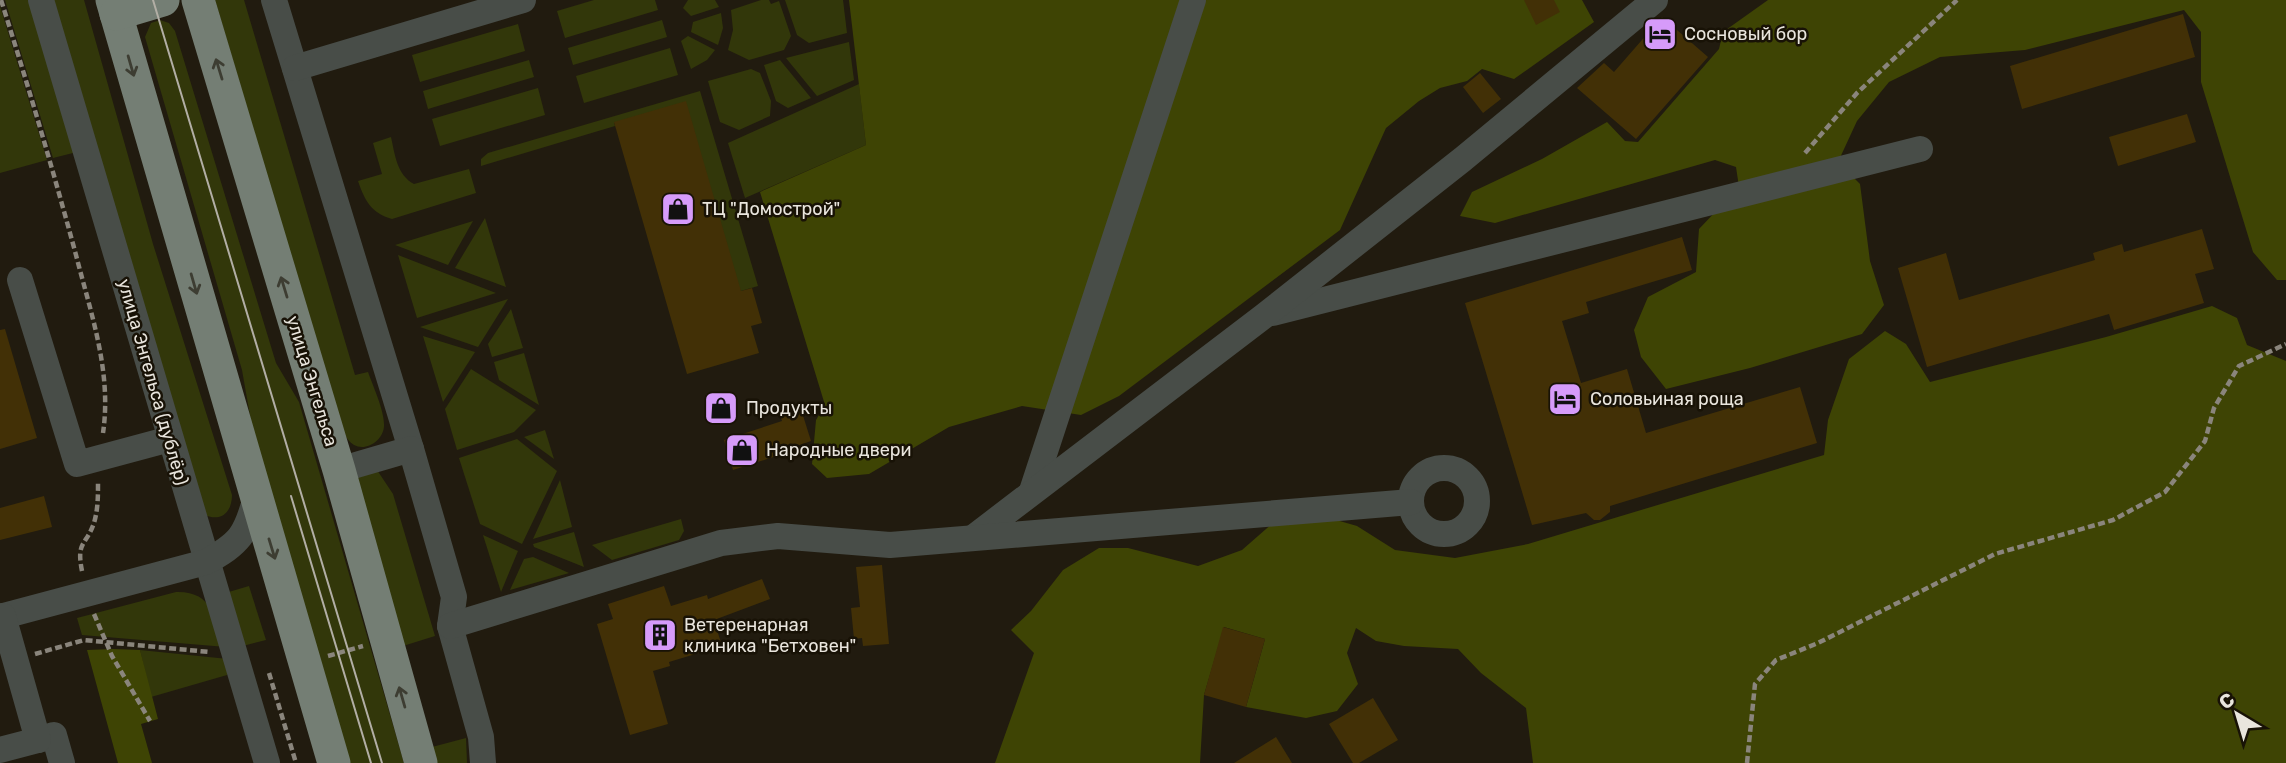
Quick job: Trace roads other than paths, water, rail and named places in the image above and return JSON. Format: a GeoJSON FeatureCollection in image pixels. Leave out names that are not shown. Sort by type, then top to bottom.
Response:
{"type":"FeatureCollection","features":[{"type":"Feature","properties":{"kind":"main road"},"geometry":{"type":"LineString","coordinates":[[163,0],[114,7],[334,763]]}},
{"type":"Feature","properties":{"kind":"main road","name":"улица Энгельса"},"geometry":{"type":"LineString","coordinates":[[198,0],[339,470],[421,763]]}},
{"type":"Feature","properties":{"kind":"street","name":"улица Энгельса (дублёр)"},"geometry":{"type":"LineString","coordinates":[[41,0],[267,763]]}},
{"type":"Feature","properties":{"kind":"street"},"geometry":{"type":"LineString","coordinates":[[274,0],[454,597],[450,626],[481,737],[483,763]]}},
{"type":"Feature","properties":{"kind":"street"},"geometry":{"type":"LineString","coordinates":[[295,68],[523,0]]}},
{"type":"Feature","properties":{"kind":"street"},"geometry":{"type":"LineString","coordinates":[[1032,491],[1193,0]]}},
{"type":"Feature","properties":{"kind":"street"},"geometry":{"type":"LineString","coordinates":[[974,537],[1264,316],[1463,159],[1655,0]]}},
{"type":"Feature","properties":{"kind":"street"},"geometry":{"type":"LineString","coordinates":[[1264,316],[1920,149]]}},
{"type":"Feature","properties":{"kind":"street"},"geometry":{"type":"LineString","coordinates":[[20,280],[77,464],[170,439]]}},
{"type":"Feature","properties":{"kind":"street"},"geometry":{"type":"LineString","coordinates":[[339,470],[411,449]]}},
{"type":"Feature","properties":{"kind":"street"},"geometry":{"type":"LineString","coordinates":[[38,740],[16,659],[1,617],[206,562],[239,540],[250,522],[256,498]]}},
{"type":"Feature","properties":{"kind":"street"},"geometry":{"type":"LineString","coordinates":[[450,626],[721,543],[778,536],[890,545],[1410,502]]}},
{"type":"Feature","properties":{"kind":"street"},"geometry":{"type":"LineString","coordinates":[[0,750],[54,735],[62,763]]}},
{"type":"Feature","properties":{"kind":"tram line"},"geometry":{"type":"LineString","coordinates":[[153,0],[382,763]]}},
{"type":"Feature","properties":{"kind":"tram line"},"geometry":{"type":"LineString","coordinates":[[291,496],[371,763]]}},
{"type":"Feature","properties":{"kind":"place","name":"Сосновый бор"},"geometry":{"type":"Point","coordinates":[1660,34]}},
{"type":"Feature","properties":{"kind":"place","name":"ТЦ \"Домострой\""},"geometry":{"type":"Point","coordinates":[678,209]}},
{"type":"Feature","properties":{"kind":"place","name":"Соловьиная роща"},"geometry":{"type":"Point","coordinates":[1565,399]}},
{"type":"Feature","properties":{"kind":"place","name":"Продукты"},"geometry":{"type":"Point","coordinates":[721,408]}},
{"type":"Feature","properties":{"kind":"place","name":"Народные двери"},"geometry":{"type":"Point","coordinates":[742,450]}},
{"type":"Feature","properties":{"kind":"place","name":"Ветеренарная клиника \"Бетховен\""},"geometry":{"type":"Point","coordinates":[660,635]}}]}
